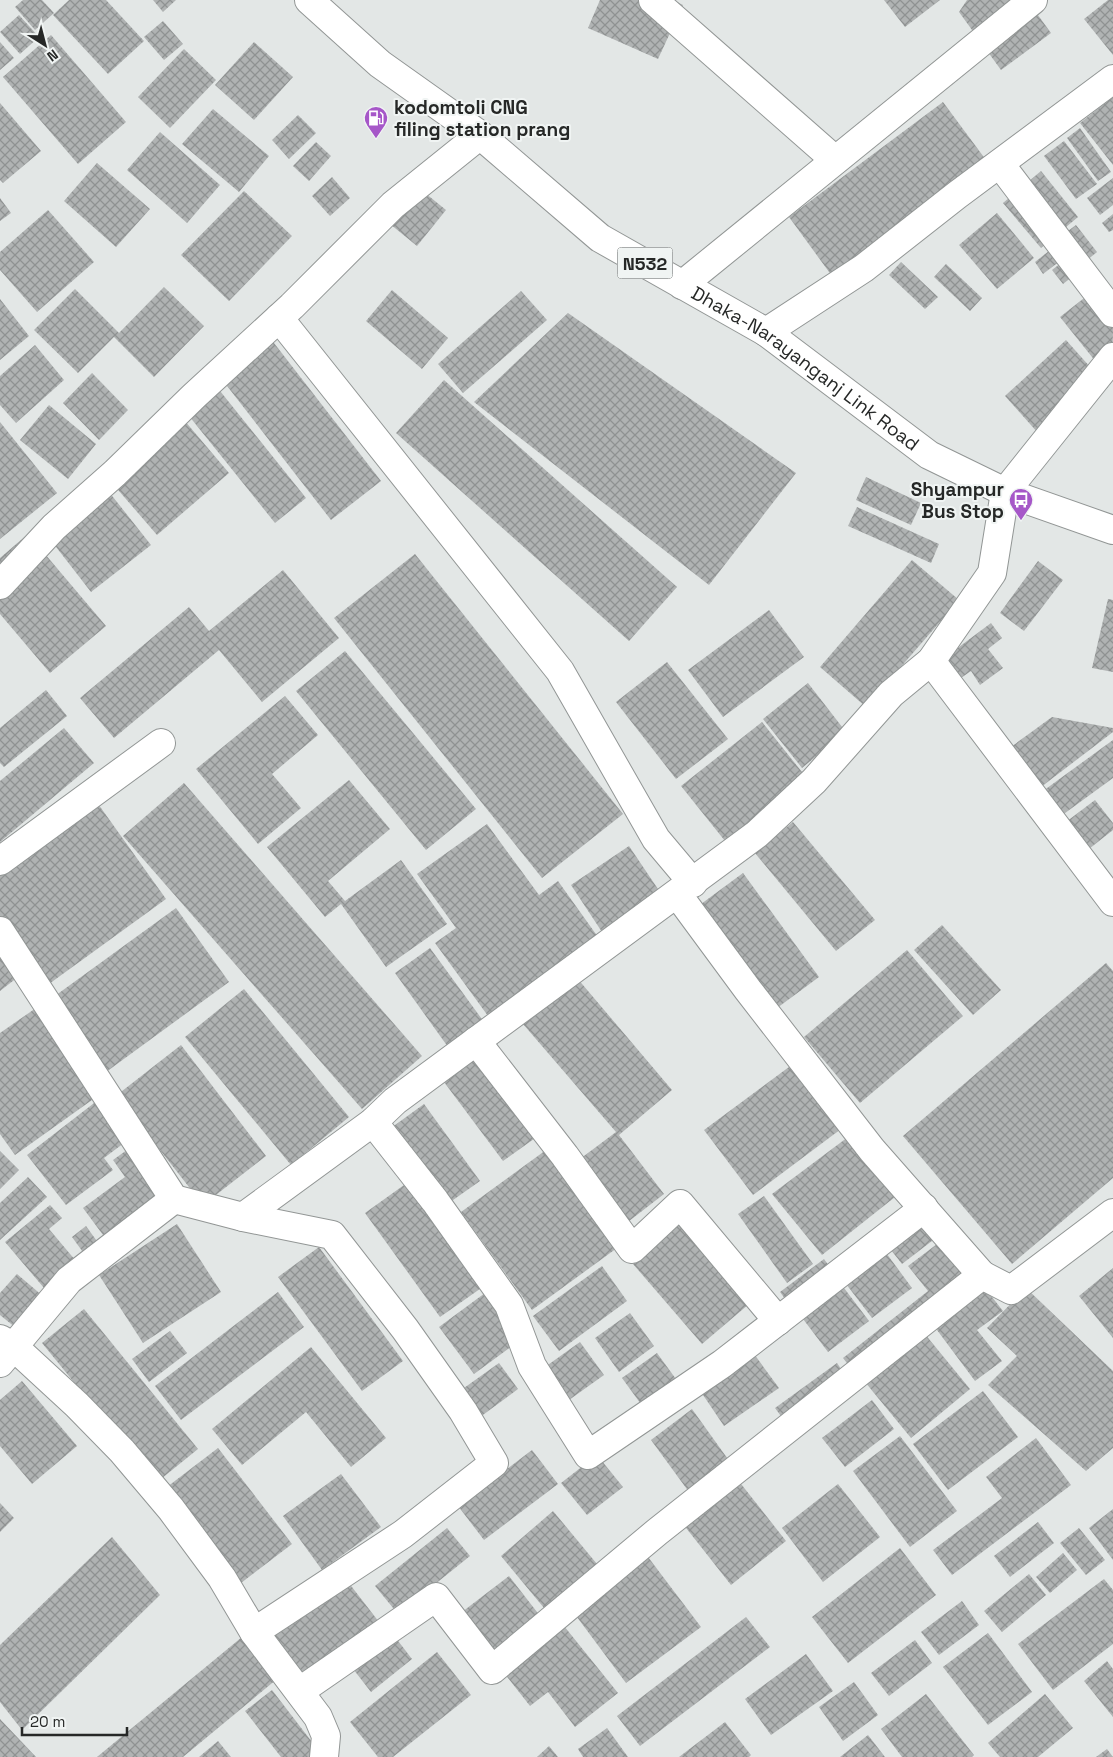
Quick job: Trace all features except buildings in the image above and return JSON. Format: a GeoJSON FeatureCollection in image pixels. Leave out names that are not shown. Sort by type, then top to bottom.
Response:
{"type":"FeatureCollection","features":[{"type":"Feature","properties":{"kind":"main road","name":"Dhaka-Narayanganj Link Road"},"geometry":{"type":"LineString","coordinates":[[309,0],[380,64],[480,134],[600,238],[766,332],[929,455],[1005,492],[1113,530]]}},
{"type":"Feature","properties":{"kind":"main road"},"geometry":{"type":"LineString","coordinates":[[653,0],[835,160]]}},
{"type":"Feature","properties":{"kind":"main road"},"geometry":{"type":"LineString","coordinates":[[682,284],[1033,0]]}},
{"type":"Feature","properties":{"kind":"main road"},"geometry":{"type":"LineString","coordinates":[[766,332],[864,268],[1113,79]]}},
{"type":"Feature","properties":{"kind":"main road"},"geometry":{"type":"LineString","coordinates":[[0,585],[54,527],[115,473],[176,412],[279,318],[393,205],[480,134]]}},
{"type":"Feature","properties":{"kind":"main road"},"geometry":{"type":"LineString","coordinates":[[1000,164],[1113,313]]}},
{"type":"Feature","properties":{"kind":"main road"},"geometry":{"type":"LineString","coordinates":[[279,318],[560,671],[685,889],[836,1104],[872,1150],[982,1275],[1011,1290],[1113,1213]]}},
{"type":"Feature","properties":{"kind":"main road"},"geometry":{"type":"LineString","coordinates":[[243,1217],[373,1122],[395,1101],[685,889],[757,834],[814,781],[890,694],[931,661],[992,573],[1005,492],[1113,357]]}},
{"type":"Feature","properties":{"kind":"main road"},"geometry":{"type":"LineString","coordinates":[[931,661],[1113,902]]}},
{"type":"Feature","properties":{"kind":"main road"},"geometry":{"type":"LineString","coordinates":[[0,862],[161,743]]}},
{"type":"Feature","properties":{"kind":"main road"},"geometry":{"type":"LineString","coordinates":[[0,930],[154,1172],[174,1199],[243,1217],[332,1235],[405,1329],[463,1411],[494,1463],[403,1534],[254,1632]]}},
{"type":"Feature","properties":{"kind":"main road"},"geometry":{"type":"LineString","coordinates":[[476,1041],[565,1156],[632,1249],[680,1204],[778,1321]]}},
{"type":"Feature","properties":{"kind":"main road"},"geometry":{"type":"LineString","coordinates":[[373,1122],[435,1201],[509,1305],[532,1366],[588,1455],[722,1364],[924,1208]]}},
{"type":"Feature","properties":{"kind":"main road"},"geometry":{"type":"LineString","coordinates":[[174,1199],[69,1280],[4,1350],[77,1405],[122,1451],[171,1509],[222,1578],[254,1632],[318,1717],[326,1736],[324,1757]]}},
{"type":"Feature","properties":{"kind":"main road"},"geometry":{"type":"LineString","coordinates":[[300,1691],[436,1597],[492,1670],[657,1532],[982,1275]]}},
{"type":"Feature","properties":{"kind":"place","name":"kodomtoli CNG filing station prang"},"geometry":{"type":"Point","coordinates":[376,139]}},
{"type":"Feature","properties":{"kind":"place","name":"Shyampur Bus Stop"},"geometry":{"type":"Point","coordinates":[1021,521]}}]}
